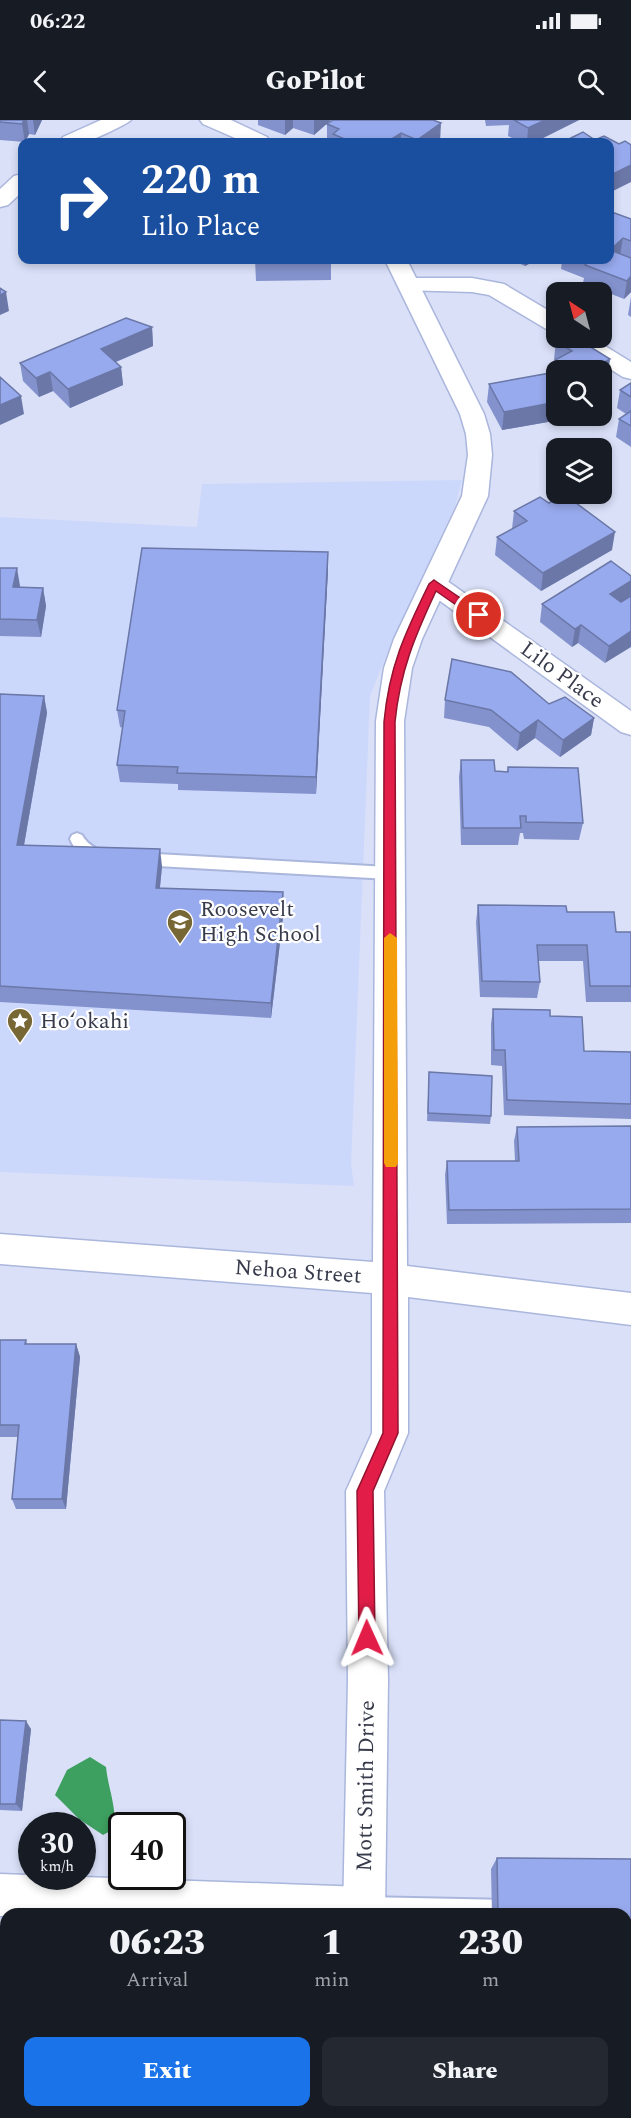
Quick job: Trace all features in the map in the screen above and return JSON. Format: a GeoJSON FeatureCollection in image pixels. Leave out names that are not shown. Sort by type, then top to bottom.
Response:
{"type":"FeatureCollection","features":[{"type":"Feature","properties":{"kind":"street"},"geometry":{"type":"LineString","coordinates":[[78,138],[95,129],[121,120]]}},
{"type":"Feature","properties":{"kind":"street"},"geometry":{"type":"LineString","coordinates":[[210,120],[251,138]]}},
{"type":"Feature","properties":{"kind":"street"},"geometry":{"type":"LineString","coordinates":[[0,200],[18,184]]}},
{"type":"Feature","properties":{"kind":"street","name":"Mott Smith Drive"},"geometry":{"type":"LineString","coordinates":[[364,1908],[368,1680],[365,1491],[390,1433],[392,1279],[389,873],[392,694],[408,639],[475,496],[480,455],[478,434],[472,414],[398,264]]}},
{"type":"Feature","properties":{"kind":"street"},"geometry":{"type":"LineString","coordinates":[[410,285],[472,285],[496,289],[546,319]]}},
{"type":"Feature","properties":{"kind":"street"},"geometry":{"type":"LineString","coordinates":[[592,348],[631,372]]}},
{"type":"Feature","properties":{"kind":"street","name":"Lilo Place"},"geometry":{"type":"LineString","coordinates":[[434,584],[631,725]]}},
{"type":"Feature","properties":{"kind":"street","name":"Nehoa Street"},"geometry":{"type":"LineString","coordinates":[[0,1249],[392,1279],[631,1309]]}},
{"type":"Feature","properties":{"kind":"street"},"geometry":{"type":"LineString","coordinates":[[0,1895],[296,1908]]}},
{"type":"Feature","properties":{"kind":"lane"},"geometry":{"type":"LineString","coordinates":[[77,839],[81,848],[94,857],[389,873]]}},
{"type":"Feature","properties":{"kind":"shaded area","name":"Roosevelt High School"},"geometry":{"type":"Polygon","coordinates":[[[462,480],[455,506],[393,639],[370,696],[351,1164],[354,1186],[0,1172],[0,517],[197,527],[202,484],[462,480]]]}},
{"type":"Feature","properties":{"kind":"shaded area"},"geometry":{"type":"Polygon","coordinates":[[[90,1757],[106,1767],[114,1812],[108,1812],[108,1832],[103,1835],[96,1830],[96,1812],[72,1812],[55,1795],[67,1770],[90,1757]]]}},
{"type":"Feature","properties":{"kind":"building"},"geometry":{"type":"Polygon","coordinates":[[[0,120],[24,120],[22,124],[0,122],[0,120]]]}},
{"type":"Feature","properties":{"kind":"building"},"geometry":{"type":"Polygon","coordinates":[[[333,120],[433,120],[441,123],[420,138],[412,138],[401,133],[393,138],[342,138],[333,134],[339,129],[327,124],[333,120]]]}},
{"type":"Feature","properties":{"kind":"building"},"geometry":{"type":"Polygon","coordinates":[[[514,120],[545,120],[528,128],[514,120]]]}},
{"type":"Feature","properties":{"kind":"building"},"geometry":{"type":"Polygon","coordinates":[[[583,132],[592,138],[571,138],[583,132]]]}},
{"type":"Feature","properties":{"kind":"building"},"geometry":{"type":"Polygon","coordinates":[[[614,141],[619,144],[625,141],[631,145],[631,165],[614,174],[614,141]]]}},
{"type":"Feature","properties":{"kind":"building"},"geometry":{"type":"Polygon","coordinates":[[[614,213],[631,219],[631,241],[623,238],[614,246],[614,213]]]}},
{"type":"Feature","properties":{"kind":"building"},"geometry":{"type":"Polygon","coordinates":[[[614,252],[631,258],[631,276],[627,281],[585,265],[614,264],[614,252]]]}},
{"type":"Feature","properties":{"kind":"building"},"geometry":{"type":"Polygon","coordinates":[[[126,318],[152,327],[101,349],[121,367],[68,389],[50,372],[36,378],[20,363],[126,318]]]}},
{"type":"Feature","properties":{"kind":"building"},"geometry":{"type":"Polygon","coordinates":[[[567,348],[592,348],[610,359],[555,360],[572,351],[567,348]]]}},
{"type":"Feature","properties":{"kind":"building"},"geometry":{"type":"Polygon","coordinates":[[[546,374],[546,404],[504,412],[489,384],[546,374]]]}},
{"type":"Feature","properties":{"kind":"building"},"geometry":{"type":"Polygon","coordinates":[[[0,377],[21,396],[0,405],[0,377]]]}},
{"type":"Feature","properties":{"kind":"building"},"geometry":{"type":"Polygon","coordinates":[[[631,383],[631,397],[620,390],[631,383]]]}},
{"type":"Feature","properties":{"kind":"building"},"geometry":{"type":"Polygon","coordinates":[[[631,411],[631,426],[619,419],[631,411]]]}},
{"type":"Feature","properties":{"kind":"building"},"geometry":{"type":"Polygon","coordinates":[[[540,497],[546,501],[546,504],[577,504],[615,532],[543,573],[497,537],[527,521],[514,511],[540,497]]]}},
{"type":"Feature","properties":{"kind":"building"},"geometry":{"type":"Polygon","coordinates":[[[142,548],[328,552],[316,777],[177,773],[178,767],[117,765],[125,711],[117,710],[142,548]]]}},
{"type":"Feature","properties":{"kind":"building"},"geometry":{"type":"Polygon","coordinates":[[[611,561],[631,576],[631,581],[610,594],[621,602],[631,596],[631,631],[609,646],[581,625],[575,629],[542,604],[611,561]]]}},
{"type":"Feature","properties":{"kind":"building"},"geometry":{"type":"Polygon","coordinates":[[[0,568],[17,568],[13,587],[43,588],[37,620],[0,619],[0,568]]]}},
{"type":"Feature","properties":{"kind":"building"},"geometry":{"type":"Polygon","coordinates":[[[452,659],[511,672],[549,704],[565,697],[594,718],[563,740],[538,720],[520,733],[491,710],[445,700],[452,659]]]}},
{"type":"Feature","properties":{"kind":"building"},"geometry":{"type":"Polygon","coordinates":[[[0,694],[44,696],[17,845],[160,849],[156,888],[283,892],[271,1003],[0,986],[0,694]]]}},
{"type":"Feature","properties":{"kind":"building"},"geometry":{"type":"Polygon","coordinates":[[[461,760],[494,760],[495,771],[508,772],[508,767],[578,768],[583,823],[526,822],[526,816],[520,816],[521,828],[463,828],[461,760]]]}},
{"type":"Feature","properties":{"kind":"building"},"geometry":{"type":"Polygon","coordinates":[[[478,905],[566,906],[567,912],[614,912],[616,932],[631,932],[631,986],[590,986],[587,945],[537,945],[540,982],[482,981],[478,905]]]}},
{"type":"Feature","properties":{"kind":"building"},"geometry":{"type":"Polygon","coordinates":[[[493,1009],[550,1010],[550,1016],[582,1017],[584,1051],[631,1052],[631,1104],[507,1100],[505,1050],[494,1050],[493,1009]]]}},
{"type":"Feature","properties":{"kind":"building"},"geometry":{"type":"Polygon","coordinates":[[[429,1072],[492,1076],[491,1116],[428,1113],[429,1072]]]}},
{"type":"Feature","properties":{"kind":"building"},"geometry":{"type":"Polygon","coordinates":[[[631,1126],[631,1209],[449,1210],[447,1161],[519,1161],[517,1127],[631,1126]]]}},
{"type":"Feature","properties":{"kind":"building"},"geometry":{"type":"Polygon","coordinates":[[[0,1340],[26,1340],[25,1344],[76,1344],[62,1499],[12,1499],[19,1425],[0,1425],[0,1340]]]}},
{"type":"Feature","properties":{"kind":"building"},"geometry":{"type":"Polygon","coordinates":[[[0,1720],[26,1721],[16,1804],[0,1804],[0,1720]]]}},
{"type":"Feature","properties":{"kind":"building"},"geometry":{"type":"Polygon","coordinates":[[[497,1858],[631,1859],[631,1908],[498,1908],[497,1858]]]}},
{"type":"Feature","properties":{"kind":"slow traffic"},"geometry":{"type":"LineString","coordinates":[[390,938],[391,1163]]}},
{"type":"Feature","properties":{"kind":"place","name":"Roosevelt High School"},"geometry":{"type":"Point","coordinates":[180,945]}},
{"type":"Feature","properties":{"kind":"place","name":"Hoʻokahi"},"geometry":{"type":"Point","coordinates":[20,1044]}},
{"type":"Feature","properties":{"kind":"route"},"geometry":{"type":"LineString","coordinates":[[367,1638],[365,1491],[390,1433],[392,1258],[391,893],[389,873],[392,694],[408,639],[434,584],[479,615]]}}]}
